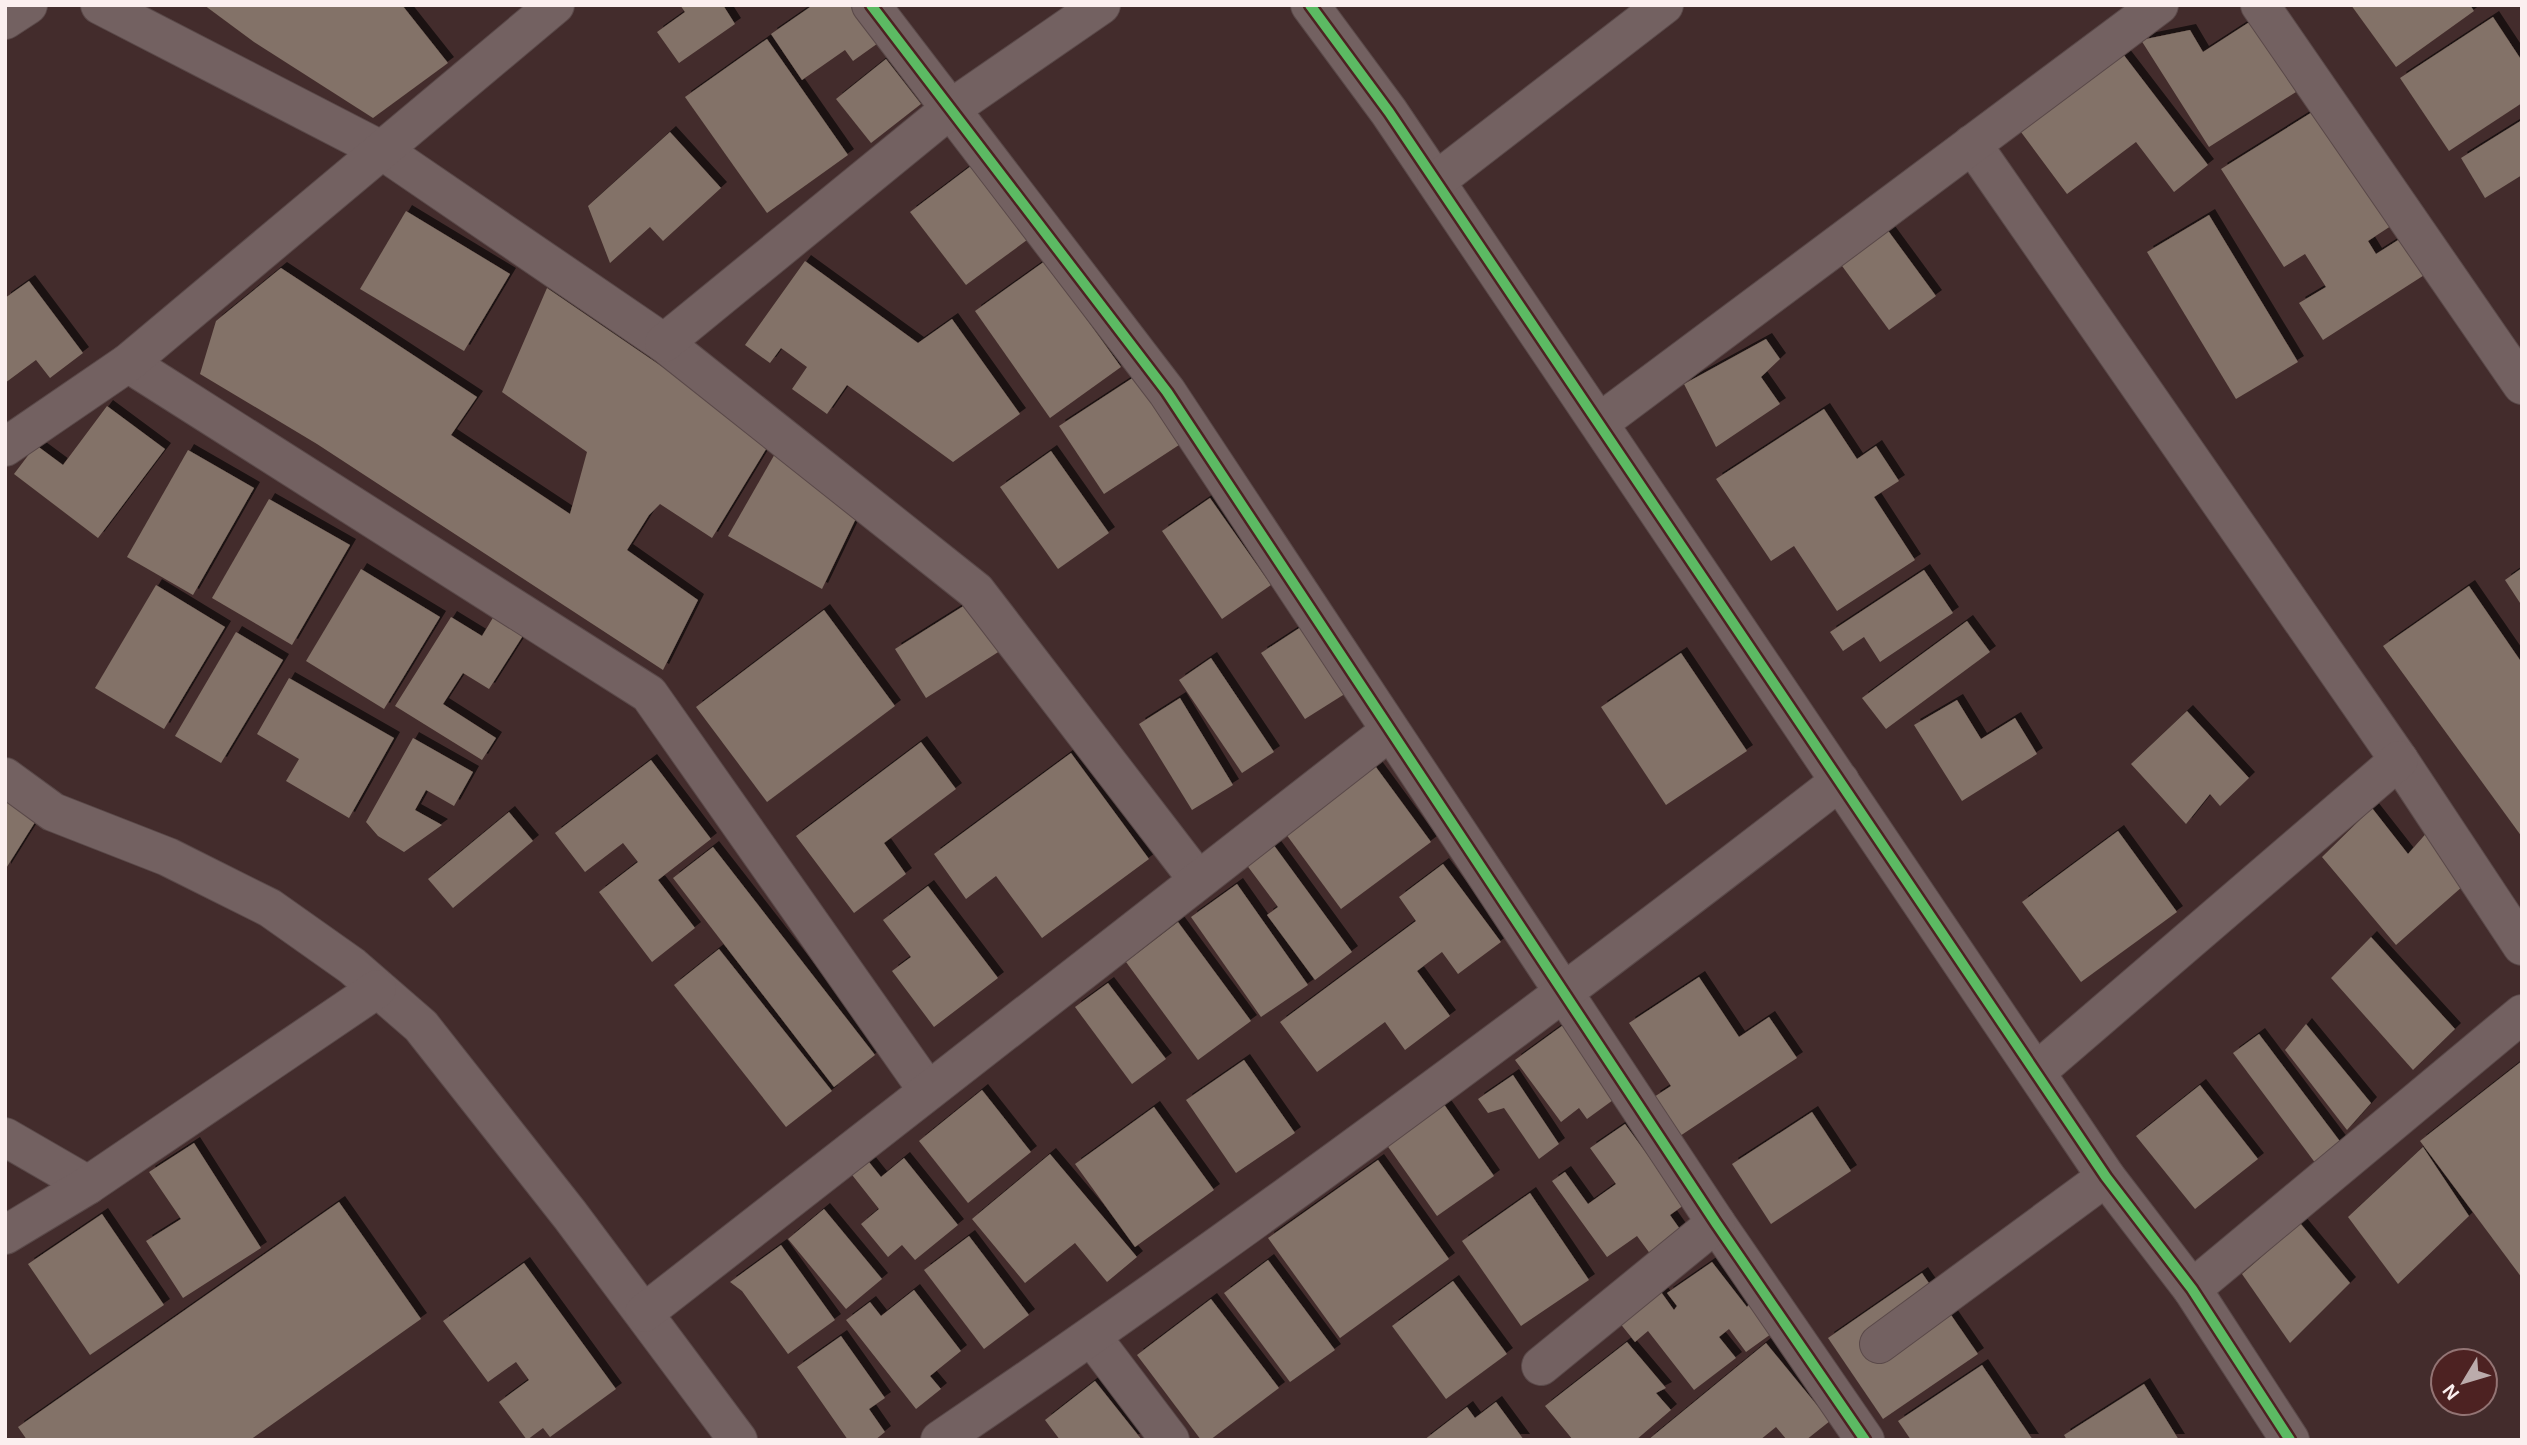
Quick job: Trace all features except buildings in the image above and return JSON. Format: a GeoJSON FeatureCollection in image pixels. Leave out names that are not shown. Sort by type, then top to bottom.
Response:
{"type":"FeatureCollection","features":[{"type":"Feature","properties":{"kind":"street"},"geometry":{"type":"LineString","coordinates":[[5,20],[27,5]]}},
{"type":"Feature","properties":{"kind":"street"},"geometry":{"type":"LineString","coordinates":[[100,5],[383,151],[664,342],[975,592],[1198,880]]}},
{"type":"Feature","properties":{"kind":"street"},"geometry":{"type":"LineString","coordinates":[[5,447],[128,363],[555,5]]}},
{"type":"Feature","properties":{"kind":"street"},"geometry":{"type":"LineString","coordinates":[[871,5],[1167,392],[1716,1223],[1865,1440]]}},
{"type":"Feature","properties":{"kind":"street"},"geometry":{"type":"LineString","coordinates":[[664,342],[949,110],[1101,5]]}},
{"type":"Feature","properties":{"kind":"street"},"geometry":{"type":"LineString","coordinates":[[1310,5],[1389,112],[2106,1177],[2192,1289],[2290,1440]]}},
{"type":"Feature","properties":{"kind":"street"},"geometry":{"type":"LineString","coordinates":[[1436,181],[1664,5]]}},
{"type":"Feature","properties":{"kind":"street"},"geometry":{"type":"LineString","coordinates":[[1599,424],[2159,5]]}},
{"type":"Feature","properties":{"kind":"street"},"geometry":{"type":"LineString","coordinates":[[2260,5],[2522,386]]}},
{"type":"Feature","properties":{"kind":"street"},"geometry":{"type":"LineString","coordinates":[[1972,144],[2399,760],[2522,946]]}},
{"type":"Feature","properties":{"kind":"street"},"geometry":{"type":"LineString","coordinates":[[128,363],[649,694],[928,1091]]}},
{"type":"Feature","properties":{"kind":"street"},"geometry":{"type":"LineString","coordinates":[[644,1313],[1390,731]]}},
{"type":"Feature","properties":{"kind":"street"},"geometry":{"type":"LineString","coordinates":[[2036,1072],[2399,760]]}},
{"type":"Feature","properties":{"kind":"street"},"geometry":{"type":"LineString","coordinates":[[5,777],[53,811],[168,857],[270,908],[352,966],[421,1026],[644,1313],[738,1440]]}},
{"type":"Feature","properties":{"kind":"street"},"geometry":{"type":"LineString","coordinates":[[940,1440],[1092,1337],[1564,994],[1840,781]]}},
{"type":"Feature","properties":{"kind":"street"},"geometry":{"type":"LineString","coordinates":[[5,1235],[88,1185],[377,989]]}},
{"type":"Feature","properties":{"kind":"street"},"geometry":{"type":"LineString","coordinates":[[2192,1289],[2522,1014]]}},
{"type":"Feature","properties":{"kind":"street"},"geometry":{"type":"LineString","coordinates":[[5,1137],[88,1185]]}},
{"type":"Feature","properties":{"kind":"street"},"geometry":{"type":"LineString","coordinates":[[1879,1344],[2106,1177]]}},
{"type":"Feature","properties":{"kind":"street"},"geometry":{"type":"LineString","coordinates":[[1541,1366],[1716,1223]]}},
{"type":"Feature","properties":{"kind":"street"},"geometry":{"type":"LineString","coordinates":[[1092,1337],[1170,1440]]}},
{"type":"Feature","properties":{"kind":"cycle path"},"geometry":{"type":"LineString","coordinates":[[871,5],[1167,392],[1716,1223],[1865,1440]]}},
{"type":"Feature","properties":{"kind":"cycle path"},"geometry":{"type":"LineString","coordinates":[[1310,5],[1389,112],[2106,1177],[2192,1289],[2290,1440]]}}]}
